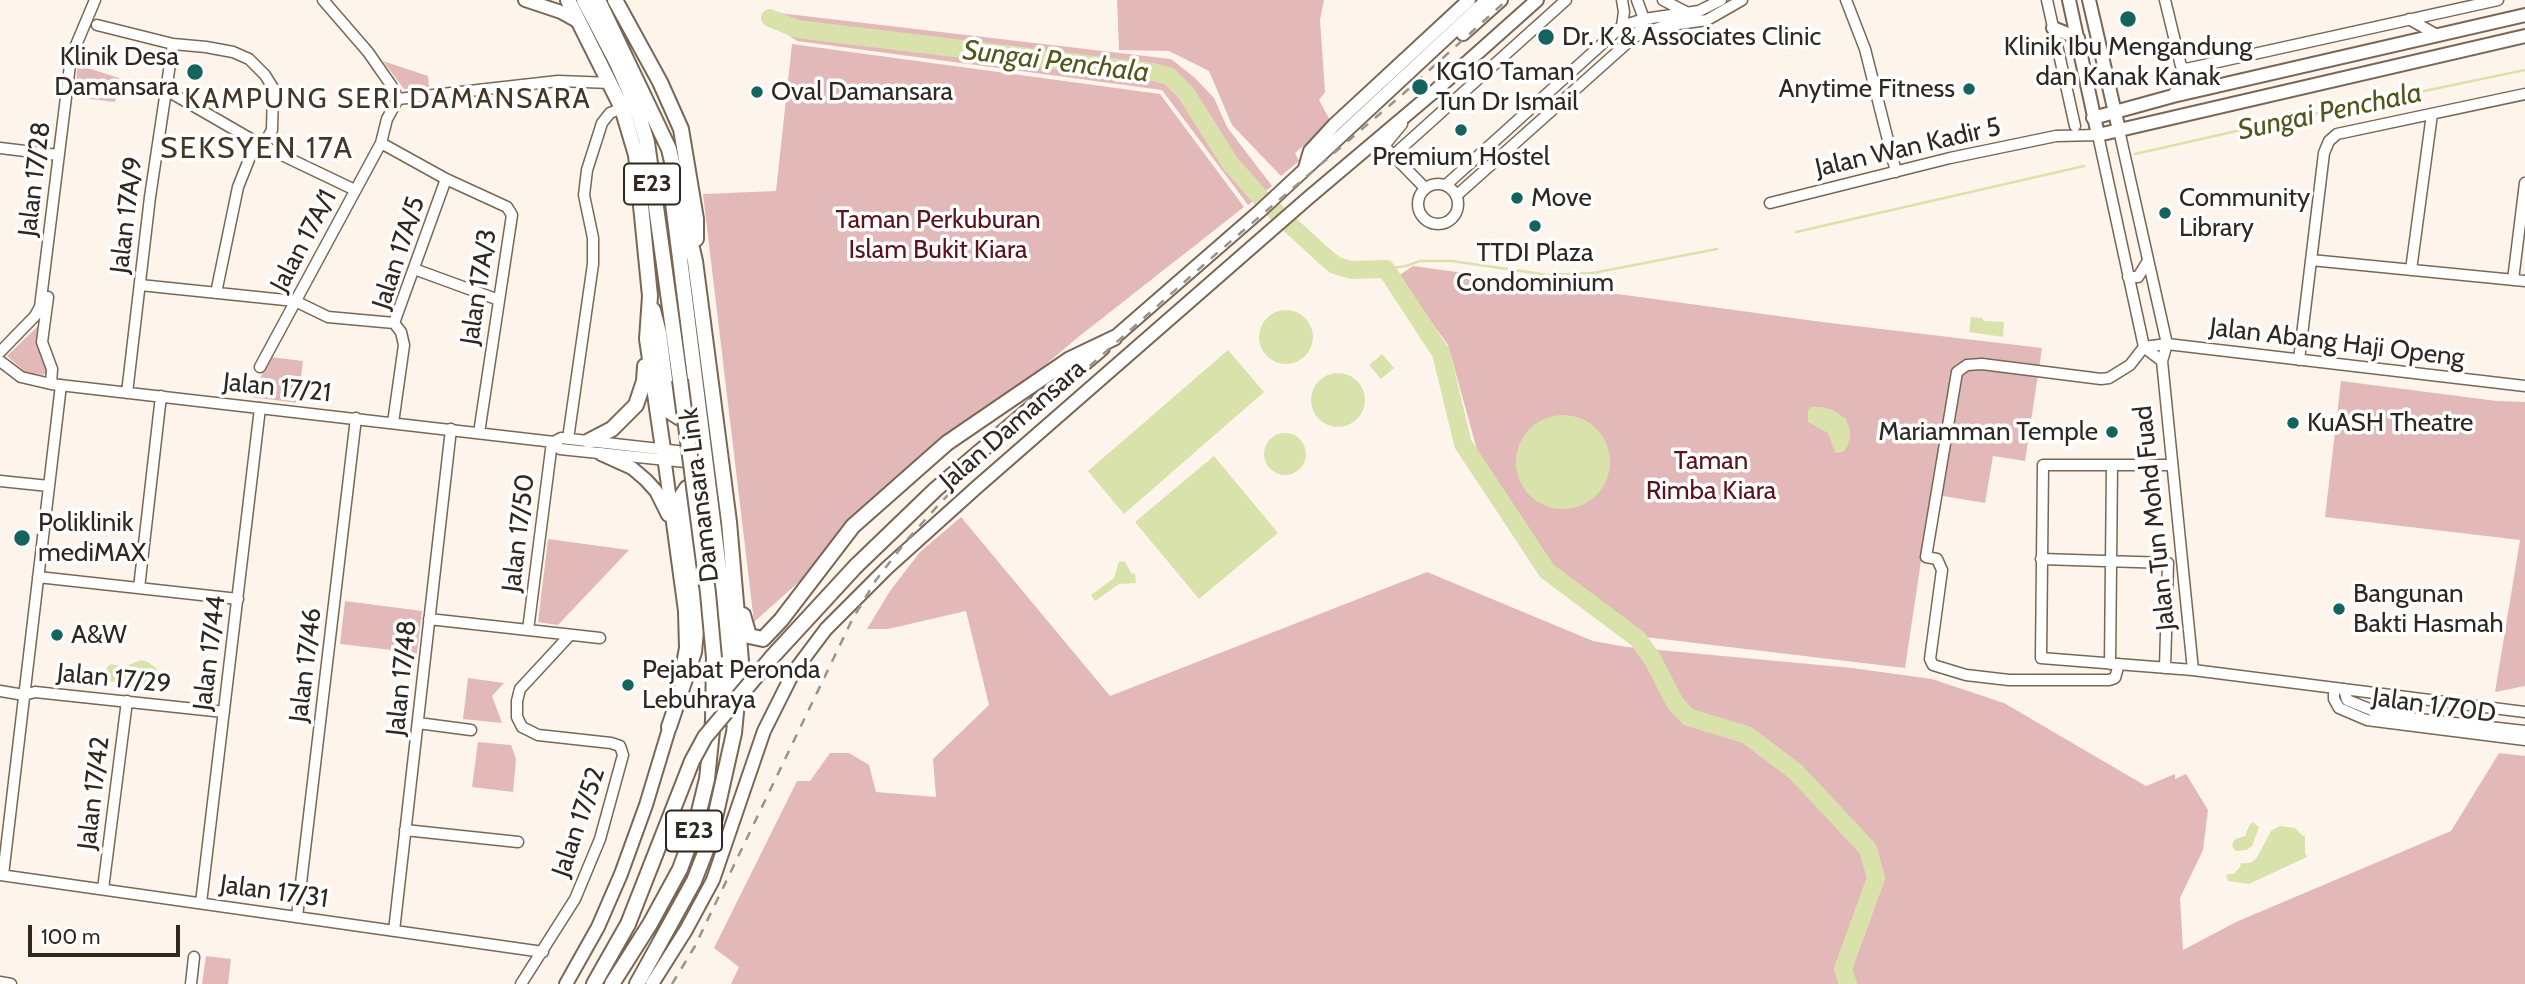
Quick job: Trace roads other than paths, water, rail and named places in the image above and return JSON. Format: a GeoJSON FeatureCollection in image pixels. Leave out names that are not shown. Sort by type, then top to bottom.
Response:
{"type":"FeatureCollection","features":[{"type":"Feature","properties":{"kind":"highway"},"geometry":{"type":"LineString","coordinates":[[568,0],[622,108],[636,155],[650,296],[659,333],[669,411],[680,418],[692,417],[697,403]]}},
{"type":"Feature","properties":{"kind":"highway","name":"Damansara Link"},"geometry":{"type":"LineString","coordinates":[[584,0],[617,63],[636,106],[647,142],[706,580],[714,658],[713,720],[708,767],[695,828],[680,869],[650,925],[612,984]]}},
{"type":"Feature","properties":{"kind":"highway","name":"Damansara Link"},"geometry":{"type":"LineString","coordinates":[[598,0],[669,149],[695,261],[736,590],[741,661],[734,733],[722,797],[710,840],[694,881],[637,984]]}},
{"type":"Feature","properties":{"kind":"highway"},"geometry":{"type":"LineString","coordinates":[[615,0],[660,82],[681,129],[696,219],[695,261]]}},
{"type":"Feature","properties":{"kind":"highway"},"geometry":{"type":"LineString","coordinates":[[661,130],[670,178],[711,501],[727,655],[722,797]]}},
{"type":"Feature","properties":{"kind":"highway"},"geometry":{"type":"LineString","coordinates":[[589,441],[612,429],[636,405],[644,381],[650,296]]}},
{"type":"Feature","properties":{"kind":"highway"},"geometry":{"type":"LineString","coordinates":[[594,984],[628,925],[692,761],[705,737],[773,656],[856,566],[936,489],[1114,338]]}},
{"type":"Feature","properties":{"kind":"highway"},"geometry":{"type":"LineString","coordinates":[[736,590],[749,636],[762,639],[781,620],[853,526],[947,443],[1070,359],[1114,338]]}},
{"type":"Feature","properties":{"kind":"highway"},"geometry":{"type":"LineString","coordinates":[[647,340],[663,455]]}},
{"type":"Feature","properties":{"kind":"highway"},"geometry":{"type":"LineString","coordinates":[[669,727],[694,652],[696,621],[681,497],[687,488],[701,486],[711,501]]}},
{"type":"Feature","properties":{"kind":"main road"},"geometry":{"type":"LineString","coordinates":[[524,0],[561,12],[579,22]]}},
{"type":"Feature","properties":{"kind":"main road"},"geometry":{"type":"LineString","coordinates":[[1305,169],[1310,151],[1334,125],[1469,0]]}},
{"type":"Feature","properties":{"kind":"main road"},"geometry":{"type":"LineString","coordinates":[[1114,338],[1260,211],[1487,0]]}},
{"type":"Feature","properties":{"kind":"main road"},"geometry":{"type":"LineString","coordinates":[[1402,81],[1458,38],[1501,0]]}},
{"type":"Feature","properties":{"kind":"main road","name":"Jalan Damansara"},"geometry":{"type":"LineString","coordinates":[[652,984],[713,880],[764,731],[793,673],[826,629],[977,487],[1537,0]]}},
{"type":"Feature","properties":{"kind":"main road"},"geometry":{"type":"LineString","coordinates":[[2069,0],[2098,135],[2525,36]]}},
{"type":"Feature","properties":{"kind":"main road"},"geometry":{"type":"LineString","coordinates":[[2075,0],[2077,33]]}},
{"type":"Feature","properties":{"kind":"main road","name":"Jalan Tun Mohd Fuad"},"geometry":{"type":"LineString","coordinates":[[2089,0],[2119,130]]}},
{"type":"Feature","properties":{"kind":"main road"},"geometry":{"type":"LineString","coordinates":[[2093,118],[2146,102],[2525,15]]}},
{"type":"Feature","properties":{"kind":"main road"},"geometry":{"type":"LineString","coordinates":[[2053,29],[2077,33]]}},
{"type":"Feature","properties":{"kind":"main road"},"geometry":{"type":"LineString","coordinates":[[2109,86],[2116,95],[2126,100],[2146,102]]}},
{"type":"Feature","properties":{"kind":"main road"},"geometry":{"type":"LineString","coordinates":[[601,454],[632,468],[646,480],[656,491],[673,524]]}},
{"type":"Feature","properties":{"kind":"main road"},"geometry":{"type":"LineString","coordinates":[[566,984],[598,927],[621,874],[669,727],[686,648],[685,611],[663,455]]}},
{"type":"Feature","properties":{"kind":"street","name":"Jalan 17/28"},"geometry":{"type":"LineString","coordinates":[[0,352],[35,317],[40,307],[71,57],[95,0]]}},
{"type":"Feature","properties":{"kind":"street"},"geometry":{"type":"LineString","coordinates":[[323,0],[368,52],[398,99],[558,81],[611,83]]}},
{"type":"Feature","properties":{"kind":"street"},"geometry":{"type":"LineString","coordinates":[[1395,157],[1397,152],[1566,0]]}},
{"type":"Feature","properties":{"kind":"street"},"geometry":{"type":"LineString","coordinates":[[1622,0],[1622,26]]}},
{"type":"Feature","properties":{"kind":"street"},"geometry":{"type":"LineString","coordinates":[[1456,195],[1634,37],[1642,27],[1644,19],[1637,0]]}},
{"type":"Feature","properties":{"kind":"street"},"geometry":{"type":"LineString","coordinates":[[1663,0],[1690,13]]}},
{"type":"Feature","properties":{"kind":"street"},"geometry":{"type":"LineString","coordinates":[[1446,186],[1622,26],[1644,19],[1690,13],[1721,0]]}},
{"type":"Feature","properties":{"kind":"street"},"geometry":{"type":"LineString","coordinates":[[1634,37],[1664,26],[1707,20],[1742,0]]}},
{"type":"Feature","properties":{"kind":"street"},"geometry":{"type":"LineString","coordinates":[[1840,0],[1848,4],[1864,49],[1896,172]]}},
{"type":"Feature","properties":{"kind":"street"},"geometry":{"type":"LineString","coordinates":[[2047,0],[2075,126]]}},
{"type":"Feature","properties":{"kind":"street"},"geometry":{"type":"LineString","coordinates":[[2165,0],[2181,65],[2186,69]]}},
{"type":"Feature","properties":{"kind":"street"},"geometry":{"type":"LineString","coordinates":[[2186,69],[2498,0]]}},
{"type":"Feature","properties":{"kind":"street"},"geometry":{"type":"LineString","coordinates":[[2409,19],[2437,35]]}},
{"type":"Feature","properties":{"kind":"street"},"geometry":{"type":"LineString","coordinates":[[97,24],[173,44],[233,52],[248,59],[265,75],[273,88],[271,130],[260,144],[238,187],[216,293]]}},
{"type":"Feature","properties":{"kind":"street","name":"Jalan 17A/9"},"geometry":{"type":"LineString","coordinates":[[127,393],[173,44]]}},
{"type":"Feature","properties":{"kind":"street"},"geometry":{"type":"LineString","coordinates":[[2173,96],[2186,69]]}},
{"type":"Feature","properties":{"kind":"street"},"geometry":{"type":"LineString","coordinates":[[166,90],[260,144],[355,190]]}},
{"type":"Feature","properties":{"kind":"street"},"geometry":{"type":"LineString","coordinates":[[2299,360],[2324,153],[2329,141],[2337,134],[2525,94]]}},
{"type":"Feature","properties":{"kind":"street","name":"Jalan 17A/1"},"geometry":{"type":"LineString","coordinates":[[260,367],[381,143],[387,119],[398,99]]}},
{"type":"Feature","properties":{"kind":"street"},"geometry":{"type":"LineString","coordinates":[[568,439],[593,264],[593,237],[584,195],[587,170],[603,123],[610,113],[622,108]]}},
{"type":"Feature","properties":{"kind":"street"},"geometry":{"type":"LineString","coordinates":[[1412,110],[1384,146],[1425,188]]}},
{"type":"Feature","properties":{"kind":"street"},"geometry":{"type":"LineString","coordinates":[[2412,270],[2432,114]]}},
{"type":"Feature","properties":{"kind":"street","name":"Jalan Wan Kadir 5"},"geometry":{"type":"LineString","coordinates":[[2056,136],[2093,118]]}},
{"type":"Feature","properties":{"kind":"street","name":"Jalan Tun Mohd Fuad"},"geometry":{"type":"LineString","coordinates":[[2119,130],[2167,344],[2162,361],[2193,670]]}},
{"type":"Feature","properties":{"kind":"street"},"geometry":{"type":"LineString","coordinates":[[2098,135],[2144,346],[2162,361]]}},
{"type":"Feature","properties":{"kind":"street","name":"Jalan Wan Kadir 5"},"geometry":{"type":"LineString","coordinates":[[1770,203],[1950,158],[2056,136],[2098,135]]}},
{"type":"Feature","properties":{"kind":"street","name":"Jalan 17A/3"},"geometry":{"type":"LineString","coordinates":[[381,143],[446,179],[507,207],[512,215],[479,433]]}},
{"type":"Feature","properties":{"kind":"street"},"geometry":{"type":"LineString","coordinates":[[0,148],[58,159],[63,174],[42,342],[56,384],[49,486],[2,875]]}},
{"type":"Feature","properties":{"kind":"street","name":"Jalan 17A/5"},"geometry":{"type":"LineString","coordinates":[[393,423],[404,345],[401,332],[394,323],[446,179]]}},
{"type":"Feature","properties":{"kind":"street"},"geometry":{"type":"LineString","coordinates":[[1437,183],[1446,186],[1456,195],[1458,208],[1452,219],[1434,224],[1422,218],[1418,199],[1425,188],[1437,183]]}},
{"type":"Feature","properties":{"kind":"street"},"geometry":{"type":"LineString","coordinates":[[2513,280],[2525,183]]}},
{"type":"Feature","properties":{"kind":"street"},"geometry":{"type":"LineString","coordinates":[[2311,260],[2525,281]]}},
{"type":"Feature","properties":{"kind":"street"},"geometry":{"type":"LineString","coordinates":[[2128,277],[2138,277],[2148,261]]}},
{"type":"Feature","properties":{"kind":"street"},"geometry":{"type":"LineString","coordinates":[[414,269],[499,300]]}},
{"type":"Feature","properties":{"kind":"street"},"geometry":{"type":"LineString","coordinates":[[140,285],[295,301],[328,317],[394,323]]}},
{"type":"Feature","properties":{"kind":"street","name":"Jalan Abang Haji Openg"},"geometry":{"type":"LineString","coordinates":[[2144,346],[2167,344],[2525,386]]}},
{"type":"Feature","properties":{"kind":"street"},"geometry":{"type":"LineString","coordinates":[[2112,465],[2111,561],[2115,678],[2009,680],[1966,676],[1933,665],[1930,659],[1942,570],[1937,559],[1926,557],[1956,372],[1967,365],[1982,364],[2109,378],[2130,366],[2144,346]]}},
{"type":"Feature","properties":{"kind":"street","name":"Jalan 17/21"},"geometry":{"type":"LineString","coordinates":[[0,361],[21,377],[56,384],[553,442],[561,438],[589,441],[663,455]]}},
{"type":"Feature","properties":{"kind":"street"},"geometry":{"type":"LineString","coordinates":[[139,588],[161,396]]}},
{"type":"Feature","properties":{"kind":"street","name":"Jalan 17/44"},"geometry":{"type":"LineString","coordinates":[[201,903],[260,408]]}},
{"type":"Feature","properties":{"kind":"street","name":"Jalan 17/46"},"geometry":{"type":"LineString","coordinates":[[297,917],[356,418]]}},
{"type":"Feature","properties":{"kind":"street","name":"Jalan 17/48"},"geometry":{"type":"LineString","coordinates":[[394,931],[451,429]]}},
{"type":"Feature","properties":{"kind":"street","name":"Jalan 17/21"},"geometry":{"type":"LineString","coordinates":[[553,442],[560,449],[601,454],[705,459]]}},
{"type":"Feature","properties":{"kind":"street","name":"Jalan 17/50"},"geometry":{"type":"LineString","coordinates":[[528,630],[553,442]]}},
{"type":"Feature","properties":{"kind":"street"},"geometry":{"type":"LineString","coordinates":[[2172,465],[2043,465],[2041,658],[2193,670],[2525,712]]}},
{"type":"Feature","properties":{"kind":"street"},"geometry":{"type":"LineString","coordinates":[[0,481],[49,486]]}},
{"type":"Feature","properties":{"kind":"street"},"geometry":{"type":"LineString","coordinates":[[2041,559],[2168,563],[2165,668]]}},
{"type":"Feature","properties":{"kind":"street"},"geometry":{"type":"LineString","coordinates":[[38,577],[237,599]]}},
{"type":"Feature","properties":{"kind":"street"},"geometry":{"type":"LineString","coordinates":[[429,619],[600,638]]}},
{"type":"Feature","properties":{"kind":"street","name":"Jalan 17/52"},"geometry":{"type":"LineString","coordinates":[[521,984],[575,899],[600,838],[623,755],[621,746],[611,743],[538,735],[522,727],[517,717],[520,689],[570,635]]}},
{"type":"Feature","properties":{"kind":"street","name":"Jalan 1/70D"},"geometry":{"type":"LineString","coordinates":[[2525,731],[2384,715],[2347,700],[2339,689],[2334,699],[2339,708],[2367,720],[2525,740]]}},
{"type":"Feature","properties":{"kind":"street","name":"Jalan 17/29"},"geometry":{"type":"LineString","coordinates":[[0,691],[24,695],[35,692],[224,712]]}},
{"type":"Feature","properties":{"kind":"street","name":"Jalan 17/42"},"geometry":{"type":"LineString","coordinates":[[103,889],[127,701]]}},
{"type":"Feature","properties":{"kind":"street"},"geometry":{"type":"LineString","coordinates":[[418,723],[471,730]]}},
{"type":"Feature","properties":{"kind":"street"},"geometry":{"type":"LineString","coordinates":[[405,830],[518,842]]}},
{"type":"Feature","properties":{"kind":"street","name":"Jalan 17/31"},"geometry":{"type":"LineString","coordinates":[[2,875],[543,952]]}},
{"type":"Feature","properties":{"kind":"street"},"geometry":{"type":"LineString","coordinates":[[191,984],[194,957]]}},
{"type":"Feature","properties":{"kind":"street"},"geometry":{"type":"LineString","coordinates":[[0,982],[11,984]]}},
{"type":"Feature","properties":{"kind":"waterway"},"geometry":{"type":"LineString","coordinates":[[770,18],[797,29],[1169,76],[1186,93],[1230,163],[1260,197],[1323,255],[1335,265],[1351,270],[1386,269],[1441,353],[1463,444],[1547,571],[1638,639],[1653,660],[1675,703],[1688,717],[1747,735],[1796,772],[1868,849],[1876,878],[1843,969],[1848,984]]}},
{"type":"Feature","properties":{"kind":"waterway","name":"Sungai Penchala"},"geometry":{"type":"LineString","coordinates":[[2135,154],[2525,70]]}},
{"type":"Feature","properties":{"kind":"waterway","name":"Sungai Penchala"},"geometry":{"type":"LineString","coordinates":[[1796,232],[2084,166]]}},
{"type":"Feature","properties":{"kind":"waterway","name":"Sungai Penchala"},"geometry":{"type":"LineString","coordinates":[[1386,269],[1420,261],[1452,261],[1548,275],[1593,273],[1717,249]]}},
{"type":"Feature","properties":{"kind":"railway"},"geometry":{"type":"LineString","coordinates":[[672,984],[695,946],[852,620],[876,580],[907,540],[978,465],[1507,0]]}},
{"type":"Feature","properties":{"kind":"place","name":"Klinik Ibu Mengandung dan Kanak Kanak"},"geometry":{"type":"Point","coordinates":[2128,19]}},
{"type":"Feature","properties":{"kind":"place","name":"Dr. K & Associates Clinic"},"geometry":{"type":"Point","coordinates":[1546,37]}},
{"type":"Feature","properties":{"kind":"place","name":"Klinik Desa Damansara"},"geometry":{"type":"Point","coordinates":[195,72]}},
{"type":"Feature","properties":{"kind":"place","name":"KG10 Taman Tun Dr Ismail"},"geometry":{"type":"Point","coordinates":[1420,87]}},
{"type":"Feature","properties":{"kind":"place","name":"Anytime Fitness"},"geometry":{"type":"Point","coordinates":[1969,89]}},
{"type":"Feature","properties":{"kind":"place","name":"Oval Damansara"},"geometry":{"type":"Point","coordinates":[757,92]}},
{"type":"Feature","properties":{"kind":"place","name":"Premium Hostel"},"geometry":{"type":"Point","coordinates":[1461,130]}},
{"type":"Feature","properties":{"kind":"place","name":"Move"},"geometry":{"type":"Point","coordinates":[1517,198]}},
{"type":"Feature","properties":{"kind":"place","name":"Community Library"},"geometry":{"type":"Point","coordinates":[2165,213]}},
{"type":"Feature","properties":{"kind":"place","name":"TTDI Plaza Condominium"},"geometry":{"type":"Point","coordinates":[1535,226]}},
{"type":"Feature","properties":{"kind":"place","name":"KuASH Theatre"},"geometry":{"type":"Point","coordinates":[2293,423]}},
{"type":"Feature","properties":{"kind":"place","name":"Mariamman Temple"},"geometry":{"type":"Point","coordinates":[2112,432]}},
{"type":"Feature","properties":{"kind":"place","name":"Poliklinik mediMAX"},"geometry":{"type":"Point","coordinates":[22,538]}},
{"type":"Feature","properties":{"kind":"place","name":"Bangunan Bakti Hasmah"},"geometry":{"type":"Point","coordinates":[2339,609]}},
{"type":"Feature","properties":{"kind":"place","name":"A&W"},"geometry":{"type":"Point","coordinates":[57,635]}},
{"type":"Feature","properties":{"kind":"place","name":"Pejabat Peronda Lebuhraya"},"geometry":{"type":"Point","coordinates":[628,685]}},
{"type":"Feature","properties":{"kind":"district","name":"KAMPUNG SERI DAMANSARA"},"geometry":{"type":"Point","coordinates":[388,100]}},
{"type":"Feature","properties":{"kind":"district","name":"SEKSYEN 17A"},"geometry":{"type":"Point","coordinates":[257,149]}},
{"type":"Feature","properties":{"kind":"park label","name":"Taman Perkuburan Islam Bukit Kiara"},"geometry":{"type":"Point","coordinates":[938,235]}},
{"type":"Feature","properties":{"kind":"park label","name":"Taman Rimba Kiara"},"geometry":{"type":"Point","coordinates":[1711,476]}}]}
